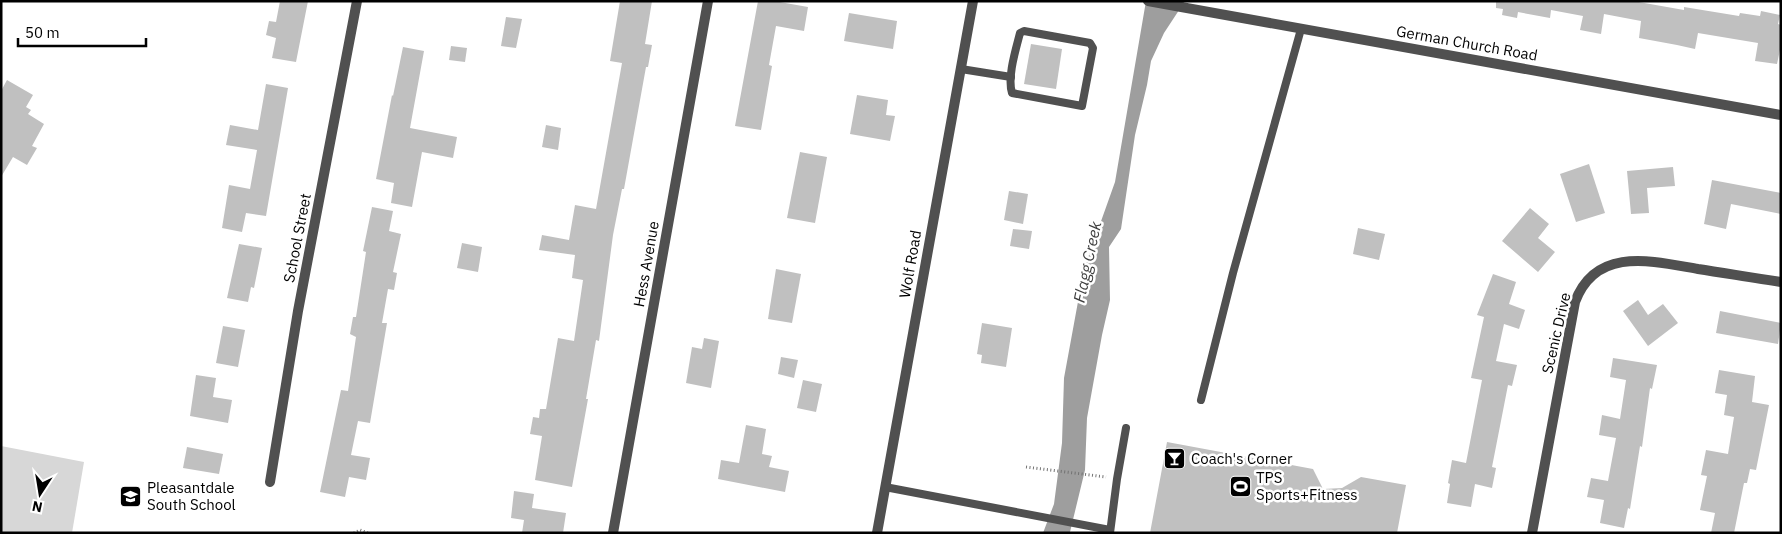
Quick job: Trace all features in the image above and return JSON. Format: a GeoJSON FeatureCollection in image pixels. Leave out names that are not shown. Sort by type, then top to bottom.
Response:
{"type":"FeatureCollection","features":[{"type":"Feature","properties":{"kind":"street","name":"School Street"},"geometry":{"type":"LineString","coordinates":[[270,482],[298,311],[357,1]]}},
{"type":"Feature","properties":{"kind":"street","name":"Hess Avenue"},"geometry":{"type":"LineString","coordinates":[[613,533],[708,1]]}},
{"type":"Feature","properties":{"kind":"street","name":"Wolf Road"},"geometry":{"type":"LineString","coordinates":[[877,533],[973,1]]}},
{"type":"Feature","properties":{"kind":"street","name":"German Church Road"},"geometry":{"type":"LineString","coordinates":[[1148,1],[1781,115]]}},
{"type":"Feature","properties":{"kind":"street","name":"Scenic Drive"},"geometry":{"type":"LineString","coordinates":[[1532,533],[1575,302],[1583,286],[1593,276],[1616,263],[1640,260],[1781,282]]}},
{"type":"Feature","properties":{"kind":"lane"},"geometry":{"type":"LineString","coordinates":[[1201,400],[1301,29]]}},
{"type":"Feature","properties":{"kind":"lane"},"geometry":{"type":"LineString","coordinates":[[1024,31],[1090,43],[1093,48],[1082,106],[1012,93],[1010,82],[1020,32],[1024,31]]}},
{"type":"Feature","properties":{"kind":"lane"},"geometry":{"type":"LineString","coordinates":[[961,69],[1010,82]]}},
{"type":"Feature","properties":{"kind":"lane"},"geometry":{"type":"LineString","coordinates":[[886,487],[1110,531],[1126,428]]}},
{"type":"Feature","properties":{"kind":"path"},"geometry":{"type":"LineString","coordinates":[[1026,467],[1117,479]]}},
{"type":"Feature","properties":{"kind":"path"},"geometry":{"type":"LineString","coordinates":[[354,533],[360,530],[368,533]]}},
{"type":"Feature","properties":{"kind":"shaded area"},"geometry":{"type":"Polygon","coordinates":[[[1,446],[84,462],[72,533],[1,533],[1,446]]]}},
{"type":"Feature","properties":{"kind":"water","name":"Flagg Creek"},"geometry":{"type":"Polygon","coordinates":[[[1146,1],[1185,1],[1164,33],[1151,61],[1135,135],[1121,229],[1109,247],[1110,300],[1087,418],[1085,470],[1070,532],[1043,533],[1054,504],[1062,443],[1064,378],[1084,269],[1115,182],[1146,1]]]}},
{"type":"Feature","properties":{"kind":"building"},"geometry":{"type":"Polygon","coordinates":[[[280,1],[308,1],[296,62],[272,58],[276,38],[266,35],[269,21],[276,22],[280,1]]]}},
{"type":"Feature","properties":{"kind":"building"},"geometry":{"type":"Polygon","coordinates":[[[620,1],[652,1],[645,44],[652,45],[648,67],[646,67],[624,189],[622,189],[613,235],[599,341],[596,340],[586,399],[588,399],[572,487],[535,480],[542,436],[530,434],[533,417],[539,418],[540,409],[546,409],[558,338],[574,341],[583,280],[572,278],[575,255],[539,250],[542,235],[569,240],[575,205],[596,209],[622,63],[610,61],[620,1]]]}},
{"type":"Feature","properties":{"kind":"building"},"geometry":{"type":"Polygon","coordinates":[[[758,1],[774,1],[808,7],[804,31],[776,26],[769,65],[772,66],[761,130],[735,126],[758,1]]]}},
{"type":"Feature","properties":{"kind":"building"},"geometry":{"type":"Polygon","coordinates":[[[1496,1],[1633,1],[1684,10],[1684,7],[1739,16],[1740,13],[1760,16],[1761,11],[1780,15],[1778,24],[1781,25],[1781,45],[1777,64],[1755,61],[1758,43],[1698,33],[1695,49],[1639,38],[1641,21],[1604,14],[1601,34],[1580,30],[1583,16],[1551,10],[1550,18],[1518,12],[1517,18],[1502,15],[1503,9],[1496,8],[1496,1]]]}},
{"type":"Feature","properties":{"kind":"building"},"geometry":{"type":"Polygon","coordinates":[[[849,13],[897,21],[893,49],[844,41],[849,13]]]}},
{"type":"Feature","properties":{"kind":"building"},"geometry":{"type":"Polygon","coordinates":[[[506,17],[522,19],[516,48],[501,46],[506,17]]]}},
{"type":"Feature","properties":{"kind":"building"},"geometry":{"type":"Polygon","coordinates":[[[1031,44],[1062,49],[1056,89],[1024,84],[1031,44]]]}},
{"type":"Feature","properties":{"kind":"building"},"geometry":{"type":"Polygon","coordinates":[[[451,46],[467,48],[465,62],[449,60],[451,46]]]}},
{"type":"Feature","properties":{"kind":"building"},"geometry":{"type":"Polygon","coordinates":[[[403,47],[424,51],[410,128],[457,137],[453,158],[422,152],[412,207],[391,203],[394,183],[376,179],[403,47]]]}},
{"type":"Feature","properties":{"kind":"building"},"geometry":{"type":"Polygon","coordinates":[[[7,80],[33,95],[26,107],[31,110],[28,114],[44,124],[32,146],[37,148],[27,165],[13,157],[1,177],[1,91],[7,80]]]}},
{"type":"Feature","properties":{"kind":"building"},"geometry":{"type":"Polygon","coordinates":[[[266,84],[288,88],[266,216],[246,213],[242,232],[222,228],[229,185],[250,189],[257,150],[226,145],[230,125],[258,130],[266,84]]]}},
{"type":"Feature","properties":{"kind":"building"},"geometry":{"type":"Polygon","coordinates":[[[857,95],[888,100],[886,115],[895,116],[890,141],[850,134],[857,95]]]}},
{"type":"Feature","properties":{"kind":"building"},"geometry":{"type":"Polygon","coordinates":[[[546,125],[561,128],[558,150],[542,147],[546,125]]]}},
{"type":"Feature","properties":{"kind":"building"},"geometry":{"type":"Polygon","coordinates":[[[800,152],[827,157],[815,223],[787,218],[800,152]]]}},
{"type":"Feature","properties":{"kind":"building"},"geometry":{"type":"Polygon","coordinates":[[[1589,164],[1605,213],[1576,222],[1560,174],[1589,164]]]}},
{"type":"Feature","properties":{"kind":"building"},"geometry":{"type":"Polygon","coordinates":[[[1673,167],[1675,186],[1647,188],[1649,213],[1631,214],[1627,171],[1673,167]]]}},
{"type":"Feature","properties":{"kind":"building"},"geometry":{"type":"Polygon","coordinates":[[[1712,180],[1781,193],[1781,214],[1731,204],[1726,229],[1704,224],[1712,180]]]}},
{"type":"Feature","properties":{"kind":"building"},"geometry":{"type":"Polygon","coordinates":[[[1009,191],[1028,194],[1023,224],[1004,220],[1009,191]]]}},
{"type":"Feature","properties":{"kind":"building"},"geometry":{"type":"Polygon","coordinates":[[[372,207],[393,211],[389,231],[401,234],[393,272],[397,273],[394,290],[388,289],[382,323],[387,323],[370,423],[358,421],[351,455],[370,458],[366,480],[349,477],[345,497],[320,492],[341,390],[348,391],[356,337],[350,334],[353,317],[356,317],[366,252],[363,251],[372,207]]]}},
{"type":"Feature","properties":{"kind":"building"},"geometry":{"type":"Polygon","coordinates":[[[1530,208],[1549,224],[1538,238],[1555,252],[1538,272],[1502,241],[1530,208]]]}},
{"type":"Feature","properties":{"kind":"building"},"geometry":{"type":"Polygon","coordinates":[[[1358,228],[1385,234],[1379,260],[1353,254],[1358,228]]]}},
{"type":"Feature","properties":{"kind":"building"},"geometry":{"type":"Polygon","coordinates":[[[1013,229],[1032,231],[1029,249],[1010,246],[1013,229]]]}},
{"type":"Feature","properties":{"kind":"building"},"geometry":{"type":"Polygon","coordinates":[[[462,243],[482,247],[478,272],[457,268],[462,243]]]}},
{"type":"Feature","properties":{"kind":"building"},"geometry":{"type":"Polygon","coordinates":[[[239,244],[262,248],[254,288],[251,287],[248,302],[227,298],[239,244]]]}},
{"type":"Feature","properties":{"kind":"building"},"geometry":{"type":"Polygon","coordinates":[[[776,269],[801,274],[792,323],[768,319],[776,269]]]}},
{"type":"Feature","properties":{"kind":"building"},"geometry":{"type":"Polygon","coordinates":[[[1493,274],[1516,282],[1509,304],[1525,310],[1519,329],[1504,324],[1496,361],[1517,365],[1512,386],[1508,385],[1492,467],[1496,468],[1492,488],[1475,484],[1471,507],[1447,503],[1450,484],[1448,483],[1452,460],[1466,463],[1482,380],[1471,378],[1484,317],[1477,315],[1493,274]]]}},
{"type":"Feature","properties":{"kind":"building"},"geometry":{"type":"Polygon","coordinates":[[[1638,300],[1648,315],[1663,304],[1678,323],[1648,346],[1623,311],[1638,300]]]}},
{"type":"Feature","properties":{"kind":"building"},"geometry":{"type":"Polygon","coordinates":[[[1720,311],[1781,323],[1778,344],[1716,333],[1720,311]]]}},
{"type":"Feature","properties":{"kind":"building"},"geometry":{"type":"Polygon","coordinates":[[[982,323],[1012,328],[1006,367],[981,363],[982,355],[977,354],[982,323]]]}},
{"type":"Feature","properties":{"kind":"building"},"geometry":{"type":"Polygon","coordinates":[[[223,326],[245,330],[238,367],[216,363],[223,326]]]}},
{"type":"Feature","properties":{"kind":"building"},"geometry":{"type":"Polygon","coordinates":[[[704,338],[719,341],[711,388],[686,383],[692,347],[702,349],[704,338]]]}},
{"type":"Feature","properties":{"kind":"building"},"geometry":{"type":"Polygon","coordinates":[[[781,357],[798,360],[794,378],[778,374],[781,357]]]}},
{"type":"Feature","properties":{"kind":"building"},"geometry":{"type":"Polygon","coordinates":[[[1613,358],[1657,365],[1652,389],[1650,388],[1642,447],[1640,446],[1630,509],[1628,508],[1624,528],[1600,523],[1604,500],[1587,497],[1591,478],[1608,481],[1616,438],[1599,435],[1602,415],[1620,419],[1626,380],[1610,377],[1613,358]]]}},
{"type":"Feature","properties":{"kind":"building"},"geometry":{"type":"Polygon","coordinates":[[[1719,370],[1755,376],[1752,402],[1769,405],[1756,470],[1750,469],[1747,483],[1744,483],[1734,533],[1711,533],[1715,513],[1700,510],[1707,476],[1701,475],[1706,450],[1728,454],[1734,417],[1724,415],[1727,395],[1715,393],[1719,370]]]}},
{"type":"Feature","properties":{"kind":"building"},"geometry":{"type":"Polygon","coordinates":[[[196,375],[216,378],[213,397],[232,400],[228,423],[190,416],[196,375]]]}},
{"type":"Feature","properties":{"kind":"building"},"geometry":{"type":"Polygon","coordinates":[[[803,380],[822,384],[816,412],[797,408],[803,380]]]}},
{"type":"Feature","properties":{"kind":"building"},"geometry":{"type":"Polygon","coordinates":[[[746,425],[766,429],[762,454],[772,456],[769,467],[789,471],[785,492],[718,479],[721,460],[739,463],[746,425]]]}},
{"type":"Feature","properties":{"kind":"building","name":"TPS Sports+Fitness"},"geometry":{"type":"Polygon","coordinates":[[[1167,442],[1313,469],[1323,489],[1342,488],[1361,477],[1406,485],[1397,533],[1150,533],[1167,442]]]}},
{"type":"Feature","properties":{"kind":"building"},"geometry":{"type":"Polygon","coordinates":[[[187,447],[223,454],[219,474],[183,468],[187,447]]]}},
{"type":"Feature","properties":{"kind":"building"},"geometry":{"type":"Polygon","coordinates":[[[514,491],[534,494],[532,508],[566,513],[563,533],[522,533],[524,520],[511,518],[514,491]]]}},
{"type":"Feature","properties":{"kind":"place","name":"Coach's Corner"},"geometry":{"type":"Point","coordinates":[1175,458]}},
{"type":"Feature","properties":{"kind":"place","name":"TPS Sports+Fitness"},"geometry":{"type":"Point","coordinates":[1240,486]}},
{"type":"Feature","properties":{"kind":"place","name":"Pleasantdale South School"},"geometry":{"type":"Point","coordinates":[131,496]}}]}
